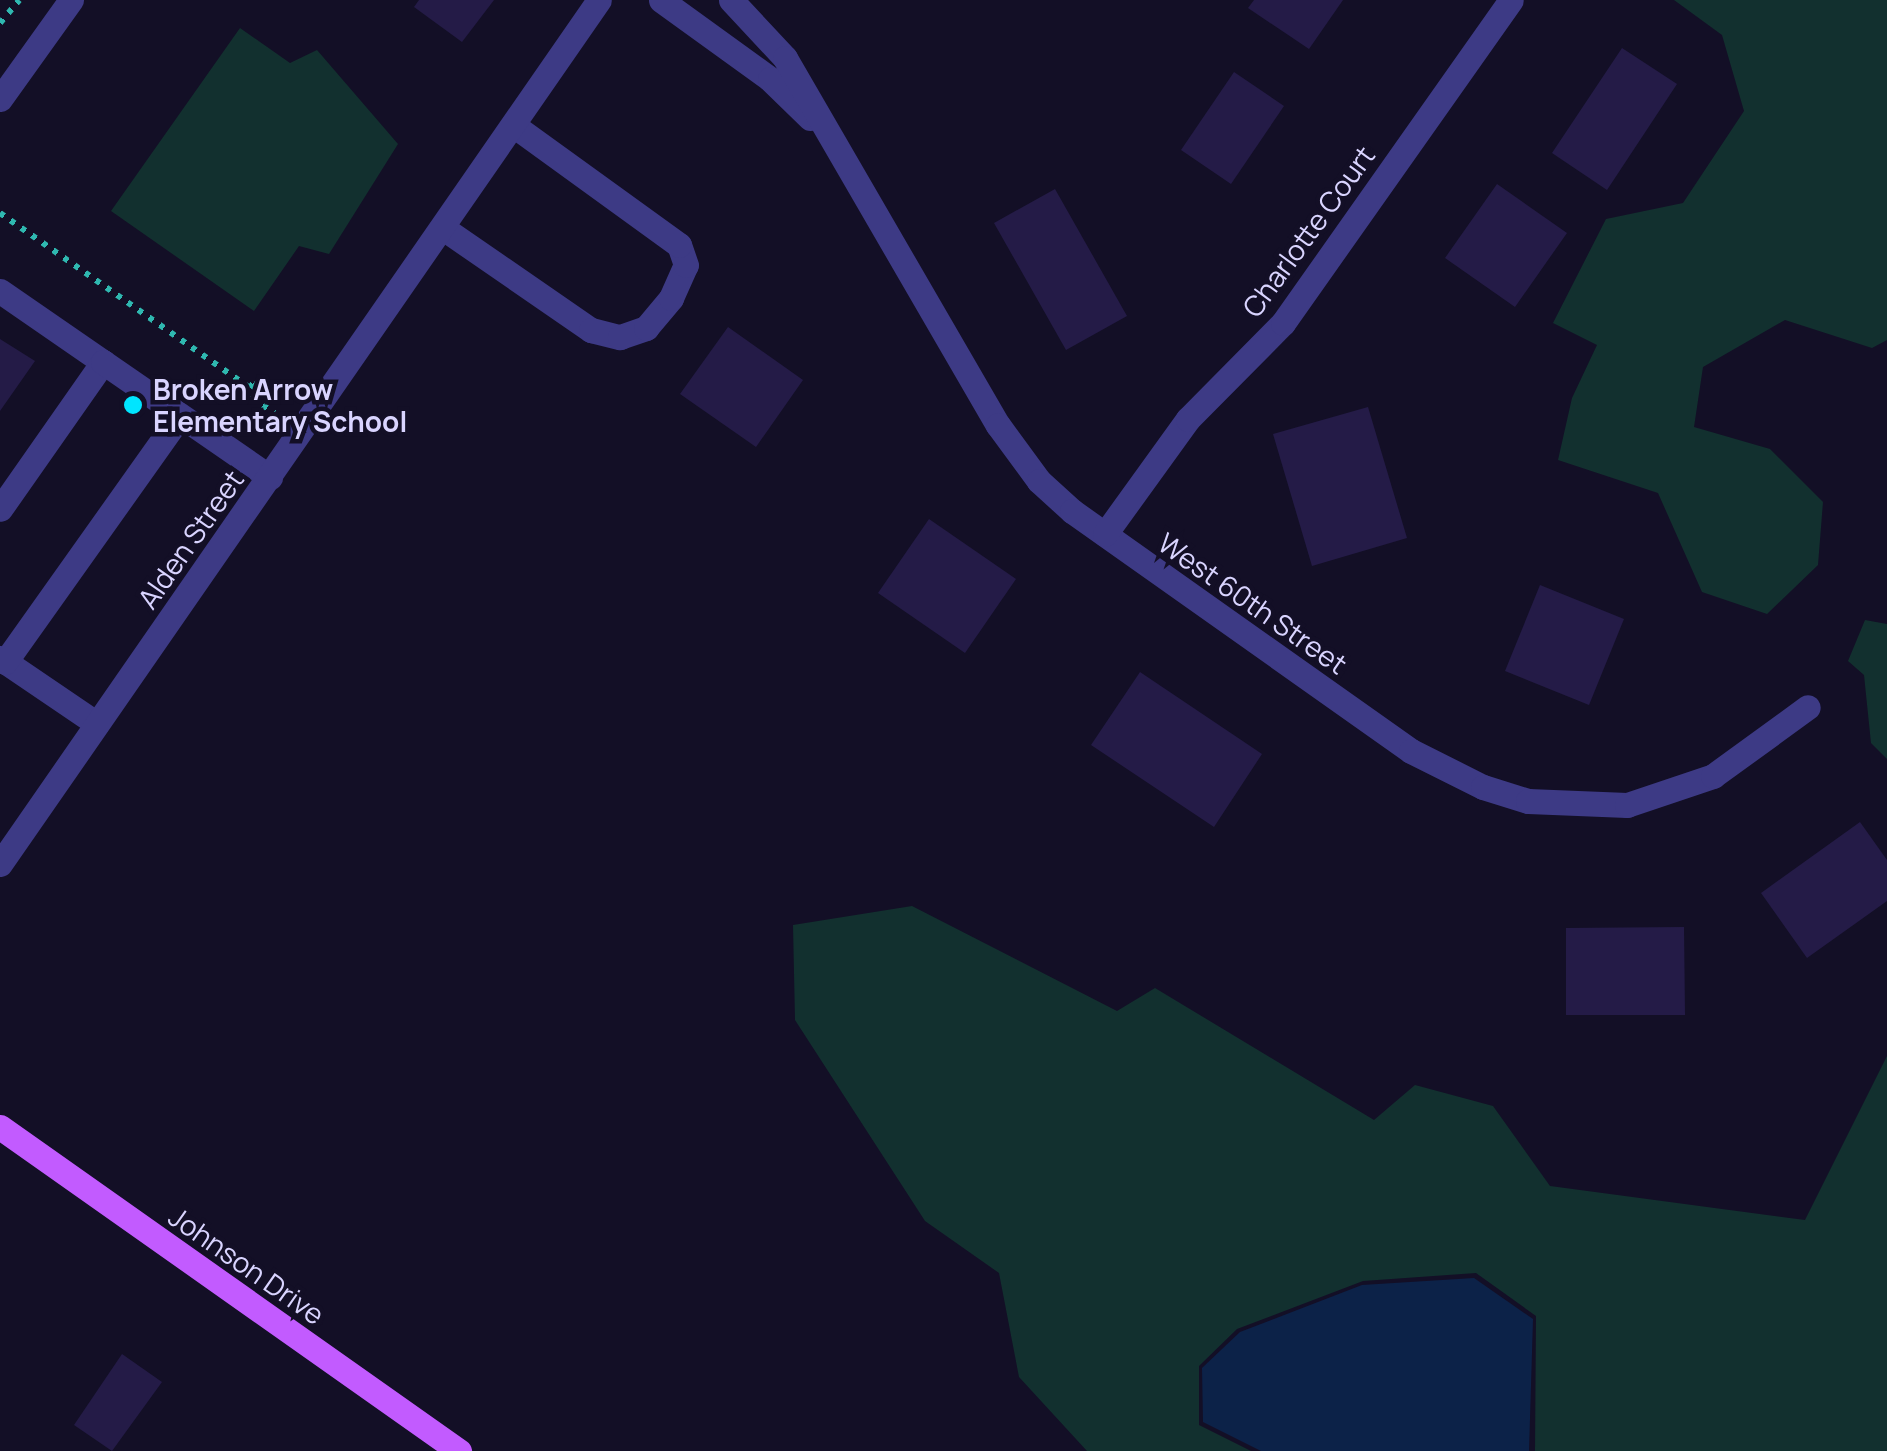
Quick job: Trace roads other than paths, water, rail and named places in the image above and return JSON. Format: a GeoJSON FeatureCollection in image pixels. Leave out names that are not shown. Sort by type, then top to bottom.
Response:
{"type":"FeatureCollection","features":[{"type":"Feature","properties":{"kind":"main road","name":"Johnson Drive"},"geometry":{"type":"LineString","coordinates":[[0,1127],[459,1451]]}},
{"type":"Feature","properties":{"kind":"street"},"geometry":{"type":"LineString","coordinates":[[0,99],[71,0]]}},
{"type":"Feature","properties":{"kind":"street","name":"Alden Street"},"geometry":{"type":"LineString","coordinates":[[0,864],[599,0]]}},
{"type":"Feature","properties":{"kind":"street","name":"West 60th Street"},"geometry":{"type":"LineString","coordinates":[[661,0],[770,79],[828,136]]}},
{"type":"Feature","properties":{"kind":"street","name":"West 60th Street"},"geometry":{"type":"LineString","coordinates":[[731,0],[785,58],[1020,458],[1104,534],[1410,751],[1483,788],[1528,801],[1627,805],[1674,792],[1746,757],[1808,707]]}},
{"type":"Feature","properties":{"kind":"street","name":"Charlotte Court"},"geometry":{"type":"LineString","coordinates":[[1104,534],[1188,419],[1283,324],[1510,0]]}},
{"type":"Feature","properties":{"kind":"street"},"geometry":{"type":"LineString","coordinates":[[443,228],[591,330],[620,337],[646,328],[671,298],[686,265],[679,245],[513,125]]}},
{"type":"Feature","properties":{"kind":"street"},"geometry":{"type":"LineString","coordinates":[[0,292],[270,477]]}},
{"type":"Feature","properties":{"kind":"street"},"geometry":{"type":"LineString","coordinates":[[0,508],[103,362]]}},
{"type":"Feature","properties":{"kind":"street"},"geometry":{"type":"LineString","coordinates":[[97,724],[2,660],[180,416]]}},
{"type":"Feature","properties":{"kind":"water"},"geometry":{"type":"Polygon","coordinates":[[[1474,1278],[1533,1319],[1529,1451],[1261,1451],[1203,1422],[1202,1368],[1240,1332],[1362,1285],[1474,1278]]]}},
{"type":"Feature","properties":{"kind":"place","name":"Broken Arrow Elementary School"},"geometry":{"type":"Point","coordinates":[133,405]}}]}
